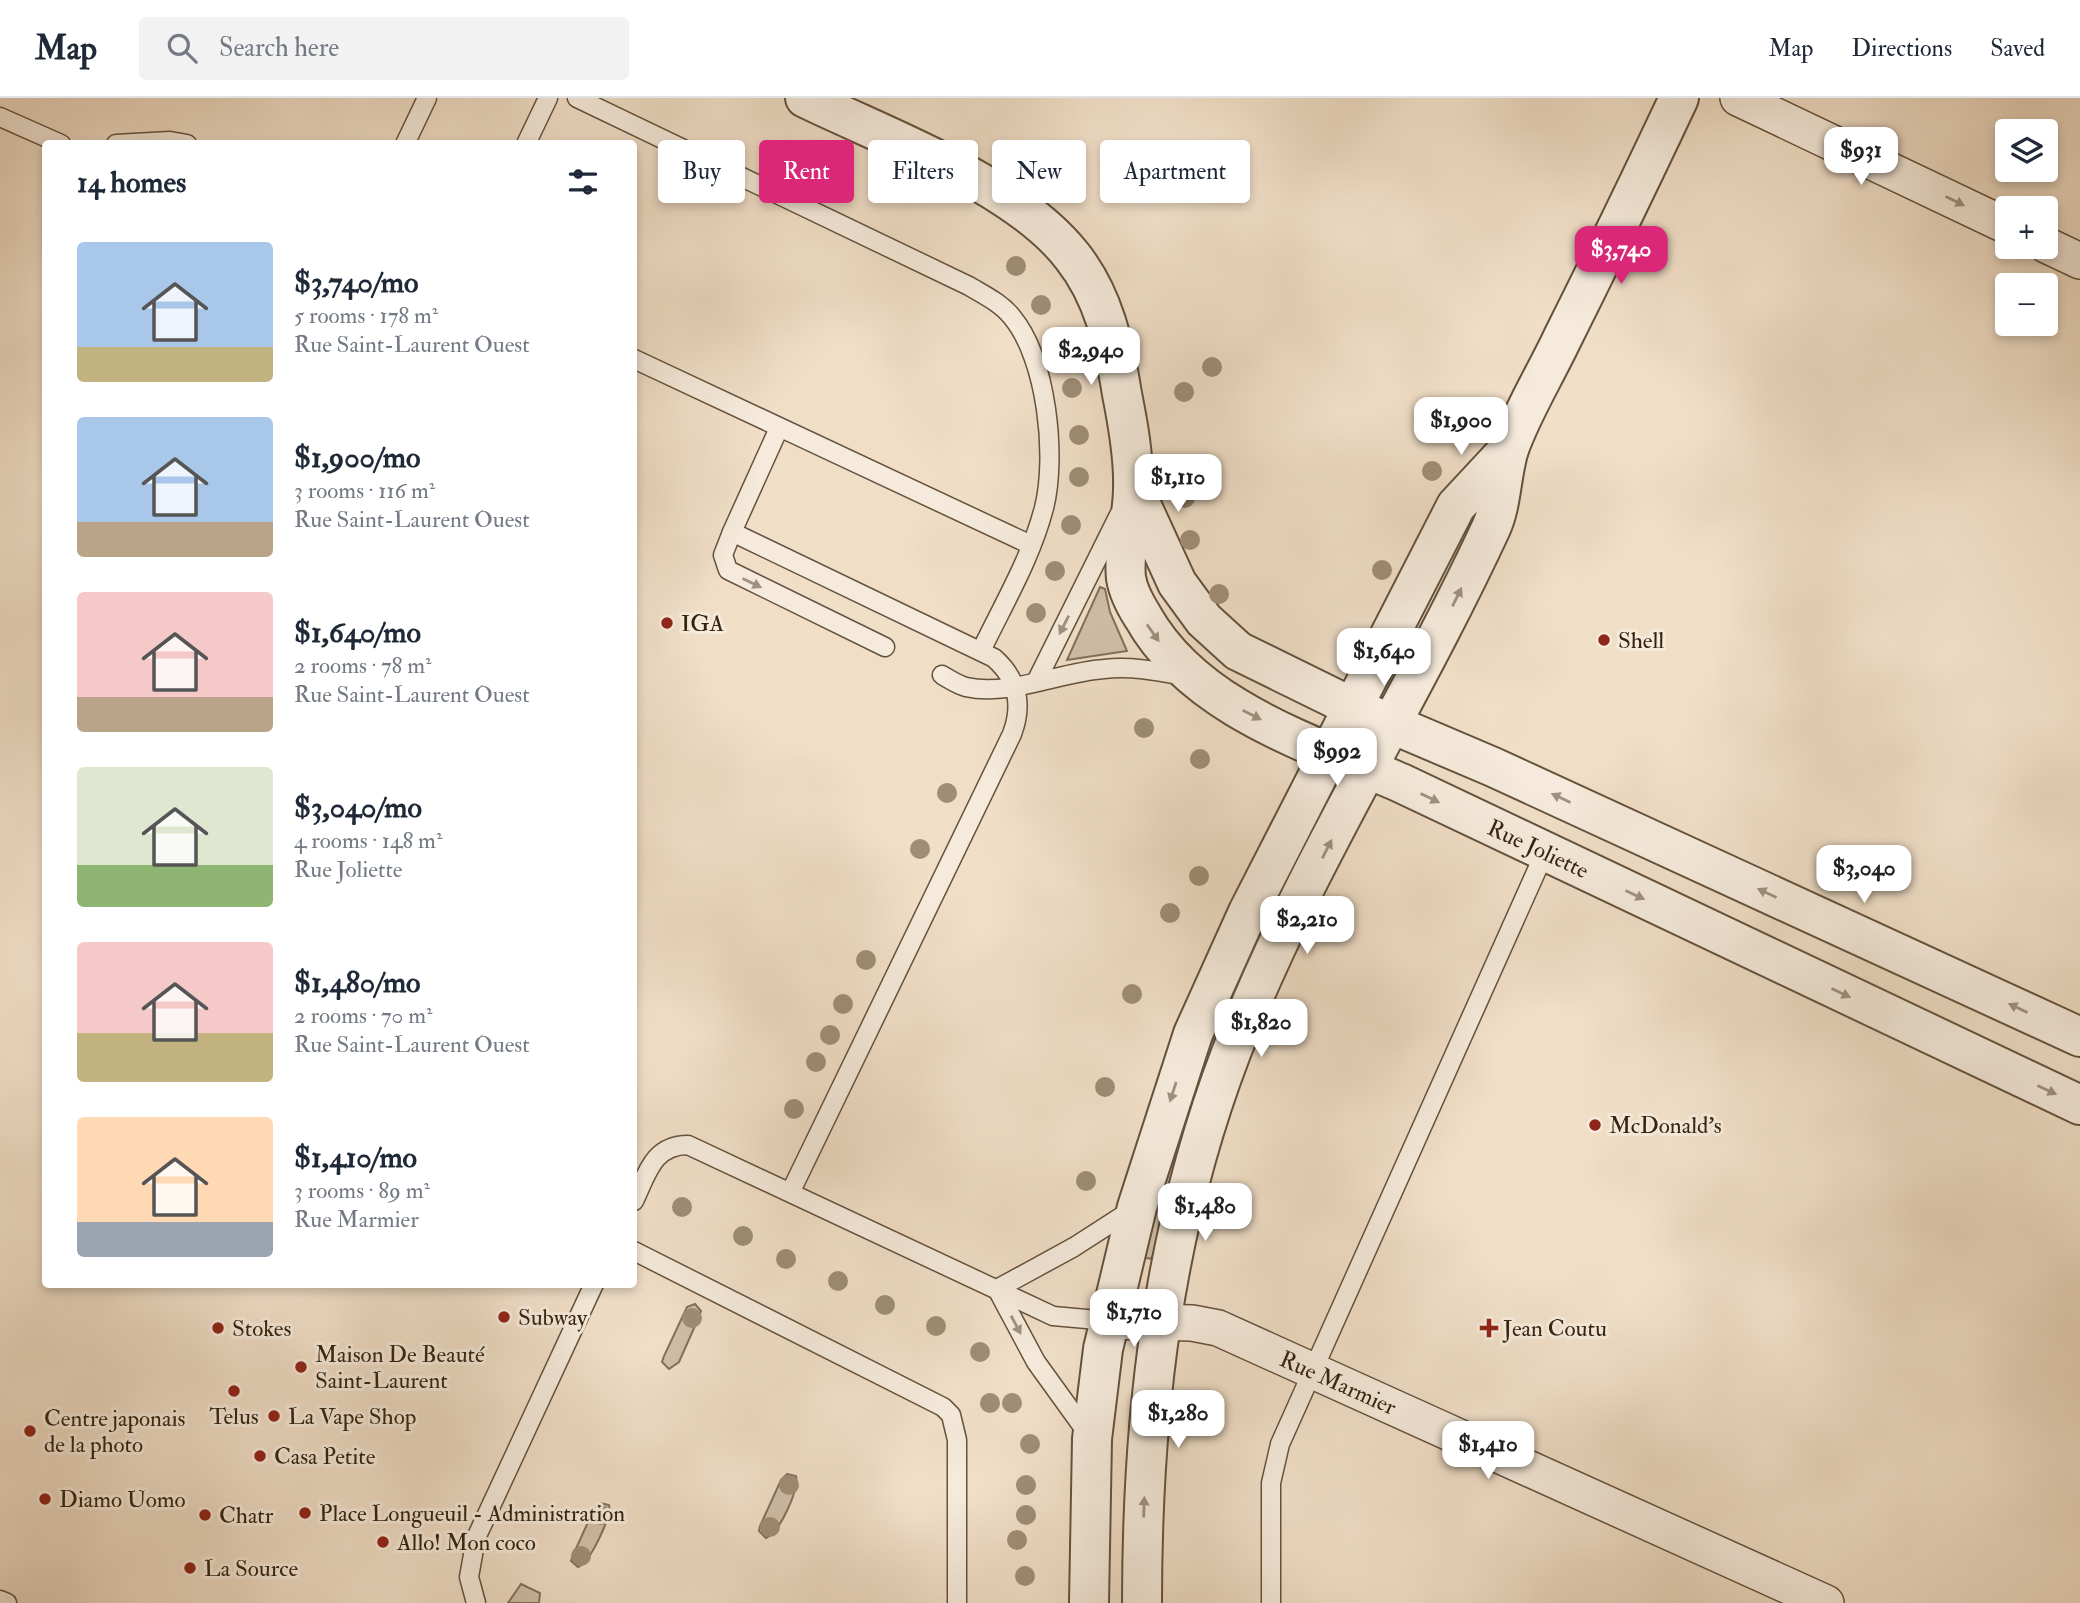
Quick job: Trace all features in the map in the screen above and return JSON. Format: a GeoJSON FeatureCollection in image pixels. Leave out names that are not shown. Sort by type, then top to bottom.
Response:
{"type":"FeatureCollection","features":[{"type":"Feature","properties":{"kind":"street","name":"Rue Joliette"},"geometry":{"type":"LineString","coordinates":[[805,98],[1004,198],[1036,219],[1072,255],[1101,306],[1115,352],[1126,416],[1133,487],[1126,579],[1148,626],[1163,647],[1194,678],[1246,712],[2080,1105]]}},
{"type":"Feature","properties":{"kind":"street"},"geometry":{"type":"LineString","coordinates":[[1142,1603],[1145,1486],[1159,1321],[1190,1177],[1232,1051],[1264,976],[1494,522],[1510,448],[1679,98]]}},
{"type":"Feature","properties":{"kind":"street"},"geometry":{"type":"LineString","coordinates":[[1738,98],[1995,220]]}},
{"type":"Feature","properties":{"kind":"street"},"geometry":{"type":"LineString","coordinates":[[2058,250],[2080,261]]}},
{"type":"Feature","properties":{"kind":"street"},"geometry":{"type":"LineString","coordinates":[[1089,1603],[1091,1439],[1109,1321],[1137,1207],[1204,1006],[1248,912],[1456,506],[1510,448]]}},
{"type":"Feature","properties":{"kind":"street","name":"Rue Joliette"},"geometry":{"type":"LineString","coordinates":[[1133,487],[1177,583],[1218,636],[1238,651],[1352,707],[2080,1037]]}},
{"type":"Feature","properties":{"kind":"street","name":"Rue Marmier"},"geometry":{"type":"LineString","coordinates":[[1109,1321],[1159,1321],[1218,1328],[1826,1603]]}},
{"type":"Feature","properties":{"kind":"lane"},"geometry":{"type":"LineString","coordinates":[[407,140],[427,98]]}},
{"type":"Feature","properties":{"kind":"lane"},"geometry":{"type":"LineString","coordinates":[[528,140],[548,98]]}},
{"type":"Feature","properties":{"kind":"lane"},"geometry":{"type":"LineString","coordinates":[[577,98],[969,286],[1005,308],[1015,320],[1029,348],[1045,406],[1049,437],[1045,506],[1031,545],[981,651]]}},
{"type":"Feature","properties":{"kind":"lane"},"geometry":{"type":"LineString","coordinates":[[0,117],[52,140]]}},
{"type":"Feature","properties":{"kind":"lane"},"geometry":{"type":"LineString","coordinates":[[637,360],[1031,545]]}},
{"type":"Feature","properties":{"kind":"lane"},"geometry":{"type":"LineString","coordinates":[[779,428],[723,555],[728,570],[885,647]]}},
{"type":"Feature","properties":{"kind":"lane"},"geometry":{"type":"LineString","coordinates":[[1037,680],[1133,487]]}},
{"type":"Feature","properties":{"kind":"lane"},"geometry":{"type":"LineString","coordinates":[[732,532],[981,651],[1003,666],[1017,688],[1018,711],[1012,734],[791,1191]]}},
{"type":"Feature","properties":{"kind":"lane"},"geometry":{"type":"LineString","coordinates":[[942,675],[965,687],[1017,688],[1037,680],[1126,667],[1194,678]]}},
{"type":"Feature","properties":{"kind":"lane"},"geometry":{"type":"LineString","coordinates":[[1271,1603],[1272,1471],[1280,1444],[1545,852]]}},
{"type":"Feature","properties":{"kind":"lane"},"geometry":{"type":"LineString","coordinates":[[637,1195],[656,1156],[671,1146],[697,1148],[1053,1316],[1109,1321]]}},
{"type":"Feature","properties":{"kind":"lane"},"geometry":{"type":"LineString","coordinates":[[997,1289],[1074,1247],[1137,1207]]}},
{"type":"Feature","properties":{"kind":"lane"},"geometry":{"type":"LineString","coordinates":[[637,1253],[933,1402],[951,1415],[957,1440],[957,1603]]}},
{"type":"Feature","properties":{"kind":"lane"},"geometry":{"type":"LineString","coordinates":[[476,1603],[469,1577],[477,1538],[592,1288]]}},
{"type":"Feature","properties":{"kind":"lane"},"geometry":{"type":"LineString","coordinates":[[997,1289],[1036,1362],[1091,1439]]}},
{"type":"Feature","properties":{"kind":"lane"},"geometry":{"type":"LineString","coordinates":[[0,1600],[7,1603]]}},
{"type":"Feature","properties":{"kind":"shaded area"},"geometry":{"type":"Polygon","coordinates":[[[1100,587],[1105,589],[1110,612],[1127,651],[1067,660],[1100,587]]]}},
{"type":"Feature","properties":{"kind":"shaded area"},"geometry":{"type":"Polygon","coordinates":[[[1206,1054],[1212,1056],[1156,1248],[1151,1259],[1139,1256],[1206,1054]]]}},
{"type":"Feature","properties":{"kind":"shaded area"},"geometry":{"type":"Polygon","coordinates":[[[695,1304],[701,1311],[699,1317],[679,1362],[669,1369],[662,1362],[664,1356],[687,1307],[695,1304]]]}},
{"type":"Feature","properties":{"kind":"shaded area"},"geometry":{"type":"Polygon","coordinates":[[[787,1474],[796,1476],[795,1491],[777,1528],[766,1538],[759,1531],[760,1526],[781,1480],[787,1474]]]}},
{"type":"Feature","properties":{"kind":"shaded area"},"geometry":{"type":"Polygon","coordinates":[[[600,1503],[609,1505],[607,1519],[594,1549],[578,1567],[571,1561],[573,1555],[594,1509],[600,1503]]]}},
{"type":"Feature","properties":{"kind":"shaded area"},"geometry":{"type":"Polygon","coordinates":[[[521,1584],[540,1593],[539,1603],[508,1603],[521,1584]]]}},
{"type":"Feature","properties":{"kind":"place","name":"IGA"},"geometry":{"type":"Point","coordinates":[667,623]}},
{"type":"Feature","properties":{"kind":"place","name":"Shell"},"geometry":{"type":"Point","coordinates":[1604,640]}},
{"type":"Feature","properties":{"kind":"place","name":"McDonald's"},"geometry":{"type":"Point","coordinates":[1595,1125]}},
{"type":"Feature","properties":{"kind":"place","name":"Subway"},"geometry":{"type":"Point","coordinates":[504,1317]}},
{"type":"Feature","properties":{"kind":"place","name":"Stokes"},"geometry":{"type":"Point","coordinates":[218,1328]}},
{"type":"Feature","properties":{"kind":"place","name":"Jean Coutu"},"geometry":{"type":"Point","coordinates":[1489,1328]}},
{"type":"Feature","properties":{"kind":"place","name":"Maison De Beauté Saint-Laurent"},"geometry":{"type":"Point","coordinates":[301,1367]}},
{"type":"Feature","properties":{"kind":"place","name":"Telus"},"geometry":{"type":"Point","coordinates":[234,1391]}},
{"type":"Feature","properties":{"kind":"place","name":"La Vape Shop"},"geometry":{"type":"Point","coordinates":[274,1416]}},
{"type":"Feature","properties":{"kind":"place","name":"Centre japonais de la photo"},"geometry":{"type":"Point","coordinates":[30,1431]}},
{"type":"Feature","properties":{"kind":"place","name":"Casa Petite"},"geometry":{"type":"Point","coordinates":[260,1456]}},
{"type":"Feature","properties":{"kind":"place","name":"Diamo Uomo"},"geometry":{"type":"Point","coordinates":[45,1499]}},
{"type":"Feature","properties":{"kind":"place","name":"Place Longueuil - Administration"},"geometry":{"type":"Point","coordinates":[305,1513]}},
{"type":"Feature","properties":{"kind":"place","name":"Chatr"},"geometry":{"type":"Point","coordinates":[205,1515]}},
{"type":"Feature","properties":{"kind":"place","name":"Allo! Mon coco"},"geometry":{"type":"Point","coordinates":[383,1542]}},
{"type":"Feature","properties":{"kind":"place","name":"La Source"},"geometry":{"type":"Point","coordinates":[190,1568]}}]}
